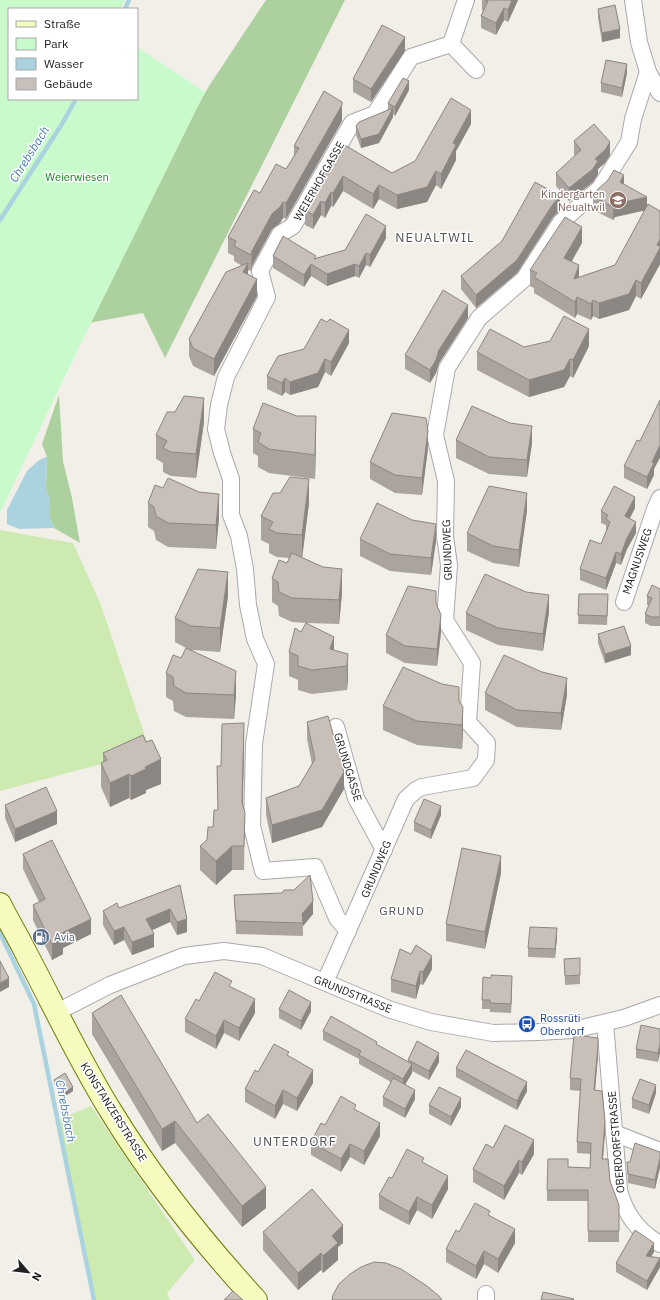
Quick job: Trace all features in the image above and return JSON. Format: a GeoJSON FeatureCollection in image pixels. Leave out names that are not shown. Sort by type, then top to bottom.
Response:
{"type":"FeatureCollection","features":[{"type":"Feature","properties":{"kind":"main road","name":"KONSTANZERSTRASSE"},"geometry":{"type":"LineString","coordinates":[[0,904],[75,1049],[111,1112],[148,1166],[204,1240],[256,1300]]}},
{"type":"Feature","properties":{"kind":"street"},"geometry":{"type":"LineString","coordinates":[[466,0],[451,44],[476,70]]}},
{"type":"Feature","properties":{"kind":"street"},"geometry":{"type":"LineString","coordinates":[[633,0],[639,42],[648,72],[660,93]]}},
{"type":"Feature","properties":{"kind":"street","name":"WEIERHOFGASSE"},"geometry":{"type":"LineString","coordinates":[[348,931],[337,918],[315,867],[263,870],[252,826],[254,744],[266,664],[255,639],[248,605],[245,569],[238,536],[231,515],[231,479],[216,429],[219,404],[226,377],[267,297],[260,271],[280,234],[293,226],[352,123],[375,114],[411,57],[451,44]]}},
{"type":"Feature","properties":{"kind":"street","name":"GRUNDWEG"},"geometry":{"type":"LineString","coordinates":[[325,982],[403,805],[411,794],[422,787],[473,778],[486,760],[487,743],[468,722],[472,663],[445,620],[449,565],[445,536],[446,481],[435,435],[447,368],[479,318],[524,279],[562,222],[600,188],[629,142],[633,119],[648,72]]}},
{"type":"Feature","properties":{"kind":"street","name":"MAGNUSWEG"},"geometry":{"type":"LineString","coordinates":[[624,602],[660,498]]}},
{"type":"Feature","properties":{"kind":"street","name":"GRUNDGASSE"},"geometry":{"type":"LineString","coordinates":[[336,727],[356,798],[384,850]]}},
{"type":"Feature","properties":{"kind":"street","name":"GRUNDSTRASSE"},"geometry":{"type":"LineString","coordinates":[[57,1012],[110,985],[184,956],[224,951],[262,956],[391,1010],[431,1022],[493,1033],[573,1030],[640,1013],[660,1005]]}},
{"type":"Feature","properties":{"kind":"street","name":"OBERDORFSTRASSE"},"geometry":{"type":"LineString","coordinates":[[605,1023],[618,1184],[628,1215],[639,1229],[660,1244]]}},
{"type":"Feature","properties":{"kind":"street"},"geometry":{"type":"LineString","coordinates":[[614,1133],[660,1151]]}},
{"type":"Feature","properties":{"kind":"green space","name":"Weierwiesen"},"geometry":{"type":"Polygon","coordinates":[[[0,0],[125,0],[121,8],[8,8],[8,100],[138,100],[138,48],[205,92],[62,382],[0,513],[0,0]]]}},
{"type":"Feature","properties":{"kind":"green space"},"geometry":{"type":"Polygon","coordinates":[[[266,0],[345,0],[165,358],[143,313],[83,324],[167,160],[209,86],[266,0]]]}},
{"type":"Feature","properties":{"kind":"green space"},"geometry":{"type":"Polygon","coordinates":[[[59,395],[63,461],[72,498],[80,543],[54,528],[50,518],[50,499],[46,490],[47,457],[42,444],[59,395]]]}},
{"type":"Feature","properties":{"kind":"green space"},"geometry":{"type":"Polygon","coordinates":[[[0,530],[73,543],[101,605],[150,751],[0,791],[0,530]]]}},
{"type":"Feature","properties":{"kind":"green space"},"geometry":{"type":"Polygon","coordinates":[[[91,1106],[195,1260],[167,1293],[170,1300],[94,1300],[57,1120],[91,1106]]]}},
{"type":"Feature","properties":{"kind":"water"},"geometry":{"type":"Polygon","coordinates":[[[47,457],[46,490],[50,499],[50,518],[54,528],[19,529],[7,524],[7,510],[27,471],[39,460],[47,457]]]}},
{"type":"Feature","properties":{"kind":"building"},"geometry":{"type":"Polygon","coordinates":[[[485,0],[512,0],[508,10],[504,8],[496,23],[481,16],[488,1],[485,0]]]}},
{"type":"Feature","properties":{"kind":"building"},"geometry":{"type":"Polygon","coordinates":[[[615,5],[620,29],[602,33],[598,9],[615,5]]]}},
{"type":"Feature","properties":{"kind":"building"},"geometry":{"type":"Polygon","coordinates":[[[382,25],[405,37],[371,89],[353,79],[382,25]]]}},
{"type":"Feature","properties":{"kind":"building"},"geometry":{"type":"Polygon","coordinates":[[[606,60],[627,64],[622,88],[601,83],[606,60]]]}},
{"type":"Feature","properties":{"kind":"building"},"geometry":{"type":"Polygon","coordinates":[[[403,78],[409,81],[395,107],[388,103],[403,78]]]}},
{"type":"Feature","properties":{"kind":"building"},"geometry":{"type":"Polygon","coordinates":[[[324,91],[342,102],[342,105],[286,203],[283,202],[272,214],[251,255],[234,246],[236,241],[228,237],[254,190],[260,193],[276,164],[286,169],[299,148],[294,146],[324,91]]]}},
{"type":"Feature","properties":{"kind":"building"},"geometry":{"type":"Polygon","coordinates":[[[451,98],[471,110],[453,143],[456,145],[441,174],[436,171],[427,187],[397,195],[379,185],[373,194],[343,176],[333,193],[331,192],[325,203],[321,201],[313,215],[305,210],[343,144],[392,173],[415,161],[451,98]]]}},
{"type":"Feature","properties":{"kind":"building"},"geometry":{"type":"Polygon","coordinates":[[[393,108],[379,134],[361,139],[356,126],[359,122],[393,108]]]}},
{"type":"Feature","properties":{"kind":"building"},"geometry":{"type":"Polygon","coordinates":[[[594,124],[610,142],[605,150],[595,159],[598,161],[593,169],[569,188],[556,173],[581,150],[574,141],[594,124]]]}},
{"type":"Feature","properties":{"kind":"building"},"geometry":{"type":"Polygon","coordinates":[[[614,170],[624,175],[620,182],[647,197],[615,204],[613,207],[593,196],[596,191],[608,180],[614,170]]]}},
{"type":"Feature","properties":{"kind":"building"},"geometry":{"type":"Polygon","coordinates":[[[535,182],[560,196],[553,204],[517,260],[476,295],[461,276],[502,241],[535,182]]]}},
{"type":"Feature","properties":{"kind":"building"},"geometry":{"type":"Polygon","coordinates":[[[648,204],[660,211],[660,239],[657,245],[660,246],[660,248],[641,283],[636,280],[629,294],[599,303],[593,300],[591,304],[577,297],[575,302],[534,277],[537,273],[530,270],[565,217],[582,227],[564,258],[579,265],[574,279],[615,265],[648,204]]]}},
{"type":"Feature","properties":{"kind":"building"},"geometry":{"type":"Polygon","coordinates":[[[366,214],[386,226],[370,255],[366,253],[359,266],[355,264],[327,274],[311,264],[304,275],[273,256],[283,236],[316,256],[314,259],[345,250],[366,214]]]}},
{"type":"Feature","properties":{"kind":"building"},"geometry":{"type":"Polygon","coordinates":[[[248,263],[243,272],[257,279],[214,359],[193,348],[189,339],[226,272],[248,263]]]}},
{"type":"Feature","properties":{"kind":"building"},"geometry":{"type":"Polygon","coordinates":[[[443,290],[468,305],[439,350],[436,360],[430,370],[405,355],[443,290]]]}},
{"type":"Feature","properties":{"kind":"building"},"geometry":{"type":"Polygon","coordinates":[[[564,316],[589,329],[573,360],[570,359],[564,370],[529,380],[477,352],[490,329],[524,347],[550,341],[564,316]]]}},
{"type":"Feature","properties":{"kind":"building"},"geometry":{"type":"Polygon","coordinates":[[[321,319],[327,322],[330,319],[349,330],[331,362],[325,359],[318,373],[290,382],[285,378],[282,383],[267,376],[278,356],[304,349],[321,319]]]}},
{"type":"Feature","properties":{"kind":"building"},"geometry":{"type":"Polygon","coordinates":[[[184,396],[204,398],[196,454],[171,452],[163,448],[167,441],[156,435],[167,412],[175,412],[184,396]]]}},
{"type":"Feature","properties":{"kind":"building"},"geometry":{"type":"Polygon","coordinates":[[[660,400],[660,445],[652,462],[654,463],[647,477],[624,466],[637,440],[640,441],[660,400]]]}},
{"type":"Feature","properties":{"kind":"building"},"geometry":{"type":"Polygon","coordinates":[[[263,403],[297,416],[316,416],[315,455],[269,449],[258,442],[261,433],[253,429],[263,403]]]}},
{"type":"Feature","properties":{"kind":"building"},"geometry":{"type":"Polygon","coordinates":[[[472,406],[510,423],[532,426],[527,460],[489,457],[456,440],[472,406]]]}},
{"type":"Feature","properties":{"kind":"building"},"geometry":{"type":"Polygon","coordinates":[[[392,413],[426,418],[428,431],[422,478],[395,475],[370,462],[392,413]]]}},
{"type":"Feature","properties":{"kind":"building"},"geometry":{"type":"Polygon","coordinates":[[[290,477],[309,479],[302,535],[277,533],[269,529],[273,522],[261,516],[273,493],[280,493],[290,477]]]}},
{"type":"Feature","properties":{"kind":"building"},"geometry":{"type":"Polygon","coordinates":[[[168,478],[199,492],[219,494],[216,525],[168,523],[156,516],[154,507],[148,503],[155,485],[163,488],[168,478]]]}},
{"type":"Feature","properties":{"kind":"building"},"geometry":{"type":"Polygon","coordinates":[[[489,486],[527,493],[519,550],[493,546],[467,533],[489,486]]]}},
{"type":"Feature","properties":{"kind":"building"},"geometry":{"type":"Polygon","coordinates":[[[614,486],[635,497],[625,516],[636,522],[627,538],[621,554],[616,552],[606,578],[580,569],[590,540],[601,544],[610,522],[606,519],[608,515],[601,511],[614,486]]]}},
{"type":"Feature","properties":{"kind":"building"},"geometry":{"type":"Polygon","coordinates":[[[377,503],[412,520],[436,524],[431,558],[390,554],[360,539],[377,503]]]}},
{"type":"Feature","properties":{"kind":"building"},"geometry":{"type":"Polygon","coordinates":[[[292,553],[323,567],[342,569],[339,600],[292,598],[279,592],[278,582],[272,578],[279,560],[287,563],[292,553]]]}},
{"type":"Feature","properties":{"kind":"building"},"geometry":{"type":"Polygon","coordinates":[[[198,569],[228,572],[220,628],[191,626],[175,618],[198,569]]]}},
{"type":"Feature","properties":{"kind":"building"},"geometry":{"type":"Polygon","coordinates":[[[485,574],[526,592],[549,595],[543,634],[498,628],[466,613],[485,574]]]}},
{"type":"Feature","properties":{"kind":"building"},"geometry":{"type":"Polygon","coordinates":[[[652,585],[660,589],[660,617],[651,617],[645,614],[652,598],[647,596],[652,585]]]}},
{"type":"Feature","properties":{"kind":"building"},"geometry":{"type":"Polygon","coordinates":[[[408,586],[436,591],[436,603],[441,615],[437,649],[405,646],[386,635],[408,586]]]}},
{"type":"Feature","properties":{"kind":"building"},"geometry":{"type":"Polygon","coordinates":[[[579,594],[608,594],[607,616],[578,615],[579,594]]]}},
{"type":"Feature","properties":{"kind":"building"},"geometry":{"type":"Polygon","coordinates":[[[306,623],[334,637],[330,649],[348,654],[347,666],[312,670],[298,666],[298,656],[289,652],[295,628],[301,632],[306,623]]]}},
{"type":"Feature","properties":{"kind":"building"},"geometry":{"type":"Polygon","coordinates":[[[624,626],[631,646],[605,654],[598,634],[624,626]]]}},
{"type":"Feature","properties":{"kind":"building"},"geometry":{"type":"Polygon","coordinates":[[[186,648],[236,671],[234,695],[186,693],[174,686],[173,677],[166,673],[173,655],[181,658],[186,648]]]}},
{"type":"Feature","properties":{"kind":"building"},"geometry":{"type":"Polygon","coordinates":[[[504,655],[542,672],[567,678],[561,713],[517,710],[485,693],[504,655]]]}},
{"type":"Feature","properties":{"kind":"building"},"geometry":{"type":"Polygon","coordinates":[[[403,667],[442,684],[459,687],[459,701],[463,707],[462,725],[417,721],[383,706],[403,667]]]}},
{"type":"Feature","properties":{"kind":"building"},"geometry":{"type":"Polygon","coordinates":[[[328,716],[344,772],[322,810],[272,825],[266,798],[299,786],[315,759],[307,722],[328,716]]]}},
{"type":"Feature","properties":{"kind":"building"},"geometry":{"type":"Polygon","coordinates":[[[244,723],[242,802],[245,813],[244,846],[232,846],[216,861],[200,846],[207,840],[208,827],[213,827],[214,810],[218,810],[217,766],[221,766],[222,724],[244,723]]]}},
{"type":"Feature","properties":{"kind":"building"},"geometry":{"type":"Polygon","coordinates":[[[143,735],[146,742],[152,740],[161,759],[145,767],[146,769],[131,776],[129,774],[110,783],[101,763],[107,760],[103,753],[143,735]]]}},
{"type":"Feature","properties":{"kind":"building"},"geometry":{"type":"Polygon","coordinates":[[[46,787],[57,811],[15,829],[5,805],[46,787]]]}},
{"type":"Feature","properties":{"kind":"building"},"geometry":{"type":"Polygon","coordinates":[[[424,799],[441,806],[431,830],[414,822],[424,799]]]}},
{"type":"Feature","properties":{"kind":"building"},"geometry":{"type":"Polygon","coordinates":[[[52,840],[91,919],[60,934],[63,939],[52,944],[33,905],[45,899],[23,854],[52,840]]]}},
{"type":"Feature","properties":{"kind":"building"},"geometry":{"type":"Polygon","coordinates":[[[462,848],[501,856],[485,932],[446,924],[462,848]]]}},
{"type":"Feature","properties":{"kind":"building"},"geometry":{"type":"Polygon","coordinates":[[[310,875],[313,901],[302,914],[303,923],[236,921],[234,895],[282,893],[284,890],[294,890],[310,875]]]}},
{"type":"Feature","properties":{"kind":"building"},"geometry":{"type":"Polygon","coordinates":[[[180,885],[187,919],[177,922],[170,909],[146,919],[154,934],[132,942],[124,927],[114,931],[103,911],[117,903],[119,908],[180,885]]]}},
{"type":"Feature","properties":{"kind":"building"},"geometry":{"type":"Polygon","coordinates":[[[530,927],[557,928],[555,949],[528,948],[530,927]]]}},
{"type":"Feature","properties":{"kind":"building"},"geometry":{"type":"Polygon","coordinates":[[[416,945],[432,956],[423,972],[420,971],[416,986],[391,979],[400,949],[411,954],[416,945]]]}},
{"type":"Feature","properties":{"kind":"building"},"geometry":{"type":"Polygon","coordinates":[[[580,958],[580,975],[565,976],[564,959],[580,958]]]}},
{"type":"Feature","properties":{"kind":"building"},"geometry":{"type":"Polygon","coordinates":[[[0,961],[9,978],[0,983],[0,961]]]}},
{"type":"Feature","properties":{"kind":"building"},"geometry":{"type":"Polygon","coordinates":[[[215,972],[232,981],[229,986],[255,999],[239,1028],[224,1020],[216,1036],[185,1019],[196,999],[199,1001],[215,972]]]}},
{"type":"Feature","properties":{"kind":"building"},"geometry":{"type":"Polygon","coordinates":[[[491,975],[512,976],[511,1004],[490,1003],[490,1000],[482,1000],[483,977],[491,978],[491,975]]]}},
{"type":"Feature","properties":{"kind":"building"},"geometry":{"type":"Polygon","coordinates":[[[289,990],[311,1002],[301,1021],[279,1009],[289,990]]]}},
{"type":"Feature","properties":{"kind":"building"},"geometry":{"type":"Polygon","coordinates":[[[121,995],[197,1123],[208,1114],[266,1187],[242,1206],[175,1121],[162,1129],[92,1013],[121,995]]]}},
{"type":"Feature","properties":{"kind":"building"},"geometry":{"type":"Polygon","coordinates":[[[331,1016],[412,1064],[403,1079],[359,1055],[361,1051],[323,1031],[331,1016]]]}},
{"type":"Feature","properties":{"kind":"building"},"geometry":{"type":"Polygon","coordinates":[[[641,1025],[660,1029],[660,1044],[658,1053],[636,1049],[641,1025]]]}},
{"type":"Feature","properties":{"kind":"building"},"geometry":{"type":"Polygon","coordinates":[[[574,1035],[598,1038],[594,1090],[602,1091],[605,1121],[602,1159],[608,1159],[610,1181],[619,1205],[619,1231],[588,1231],[588,1190],[547,1190],[548,1159],[568,1159],[568,1167],[590,1168],[591,1143],[577,1142],[581,1079],[570,1078],[574,1035]]]}},
{"type":"Feature","properties":{"kind":"building"},"geometry":{"type":"Polygon","coordinates":[[[417,1041],[439,1053],[429,1071],[408,1060],[417,1041]]]}},
{"type":"Feature","properties":{"kind":"building"},"geometry":{"type":"Polygon","coordinates":[[[274,1044],[289,1052],[287,1055],[313,1070],[297,1098],[283,1090],[275,1106],[245,1089],[255,1070],[258,1072],[274,1044]]]}},
{"type":"Feature","properties":{"kind":"building"},"geometry":{"type":"Polygon","coordinates":[[[466,1050],[527,1082],[517,1101],[456,1068],[466,1050]]]}},
{"type":"Feature","properties":{"kind":"building"},"geometry":{"type":"Polygon","coordinates":[[[65,1073],[73,1087],[62,1094],[54,1080],[65,1073]]]}},
{"type":"Feature","properties":{"kind":"building"},"geometry":{"type":"Polygon","coordinates":[[[393,1078],[415,1090],[405,1109],[383,1097],[393,1078]]]}},
{"type":"Feature","properties":{"kind":"building"},"geometry":{"type":"Polygon","coordinates":[[[640,1079],[656,1085],[649,1105],[632,1099],[640,1079]]]}},
{"type":"Feature","properties":{"kind":"building"},"geometry":{"type":"Polygon","coordinates":[[[439,1087],[461,1098],[451,1117],[429,1105],[439,1087]]]}},
{"type":"Feature","properties":{"kind":"building"},"geometry":{"type":"Polygon","coordinates":[[[341,1096],[356,1105],[354,1109],[380,1123],[364,1151],[350,1144],[341,1159],[311,1142],[321,1123],[325,1125],[341,1096]]]}},
{"type":"Feature","properties":{"kind":"building"},"geometry":{"type":"Polygon","coordinates":[[[505,1125],[534,1140],[522,1162],[519,1160],[504,1186],[473,1169],[486,1144],[493,1148],[505,1125]]]}},
{"type":"Feature","properties":{"kind":"building"},"geometry":{"type":"Polygon","coordinates":[[[635,1143],[660,1152],[655,1180],[628,1174],[627,1162],[630,1162],[635,1143]]]}},
{"type":"Feature","properties":{"kind":"building"},"geometry":{"type":"Polygon","coordinates":[[[407,1149],[424,1158],[422,1162],[448,1176],[432,1205],[417,1197],[409,1212],[379,1195],[389,1177],[392,1178],[407,1149]]]}},
{"type":"Feature","properties":{"kind":"building"},"geometry":{"type":"Polygon","coordinates":[[[312,1189],[343,1225],[332,1236],[338,1243],[323,1256],[321,1253],[298,1273],[263,1232],[312,1189]]]}},
{"type":"Feature","properties":{"kind":"building"},"geometry":{"type":"Polygon","coordinates":[[[475,1203],[490,1211],[488,1215],[515,1229],[498,1259],[484,1251],[476,1266],[446,1249],[456,1230],[459,1232],[475,1203]]]}},
{"type":"Feature","properties":{"kind":"building"},"geometry":{"type":"Polygon","coordinates":[[[635,1230],[654,1243],[646,1256],[660,1258],[647,1281],[616,1263],[635,1230]]]}},
{"type":"Feature","properties":{"kind":"building"},"geometry":{"type":"Polygon","coordinates":[[[374,1262],[386,1263],[401,1269],[427,1286],[442,1300],[332,1300],[339,1284],[350,1274],[361,1267],[374,1262]]]}},
{"type":"Feature","properties":{"kind":"building"},"geometry":{"type":"Polygon","coordinates":[[[233,1291],[243,1300],[224,1300],[233,1291]]]}},
{"type":"Feature","properties":{"kind":"building"},"geometry":{"type":"Polygon","coordinates":[[[543,1292],[574,1299],[541,1300],[543,1292]]]}},
{"type":"Feature","properties":{"kind":"waterway","name":"Chrebsbach"},"geometry":{"type":"LineString","coordinates":[[125,8],[129,0]]}},
{"type":"Feature","properties":{"kind":"waterway","name":"Chrebsbach"},"geometry":{"type":"LineString","coordinates":[[0,220],[62,124],[75,100]]}},
{"type":"Feature","properties":{"kind":"waterway","name":"Chrebsbach"},"geometry":{"type":"LineString","coordinates":[[0,933],[34,1004],[94,1300]]}},
{"type":"Feature","properties":{"kind":"place","name":"Kindergarten Neualtwil"},"geometry":{"type":"Point","coordinates":[618,200]}},
{"type":"Feature","properties":{"kind":"place","name":"Avia"},"geometry":{"type":"Point","coordinates":[41,937]}},
{"type":"Feature","properties":{"kind":"place","name":"Rossrüti Oberdorf"},"geometry":{"type":"Point","coordinates":[527,1024]}},
{"type":"Feature","properties":{"kind":"district","name":"NEUALTWIL"},"geometry":{"type":"Point","coordinates":[435,237]}},
{"type":"Feature","properties":{"kind":"district","name":"GRUND"},"geometry":{"type":"Point","coordinates":[402,910]}},
{"type":"Feature","properties":{"kind":"district","name":"UNTERDORF"},"geometry":{"type":"Point","coordinates":[295,1141]}}]}
